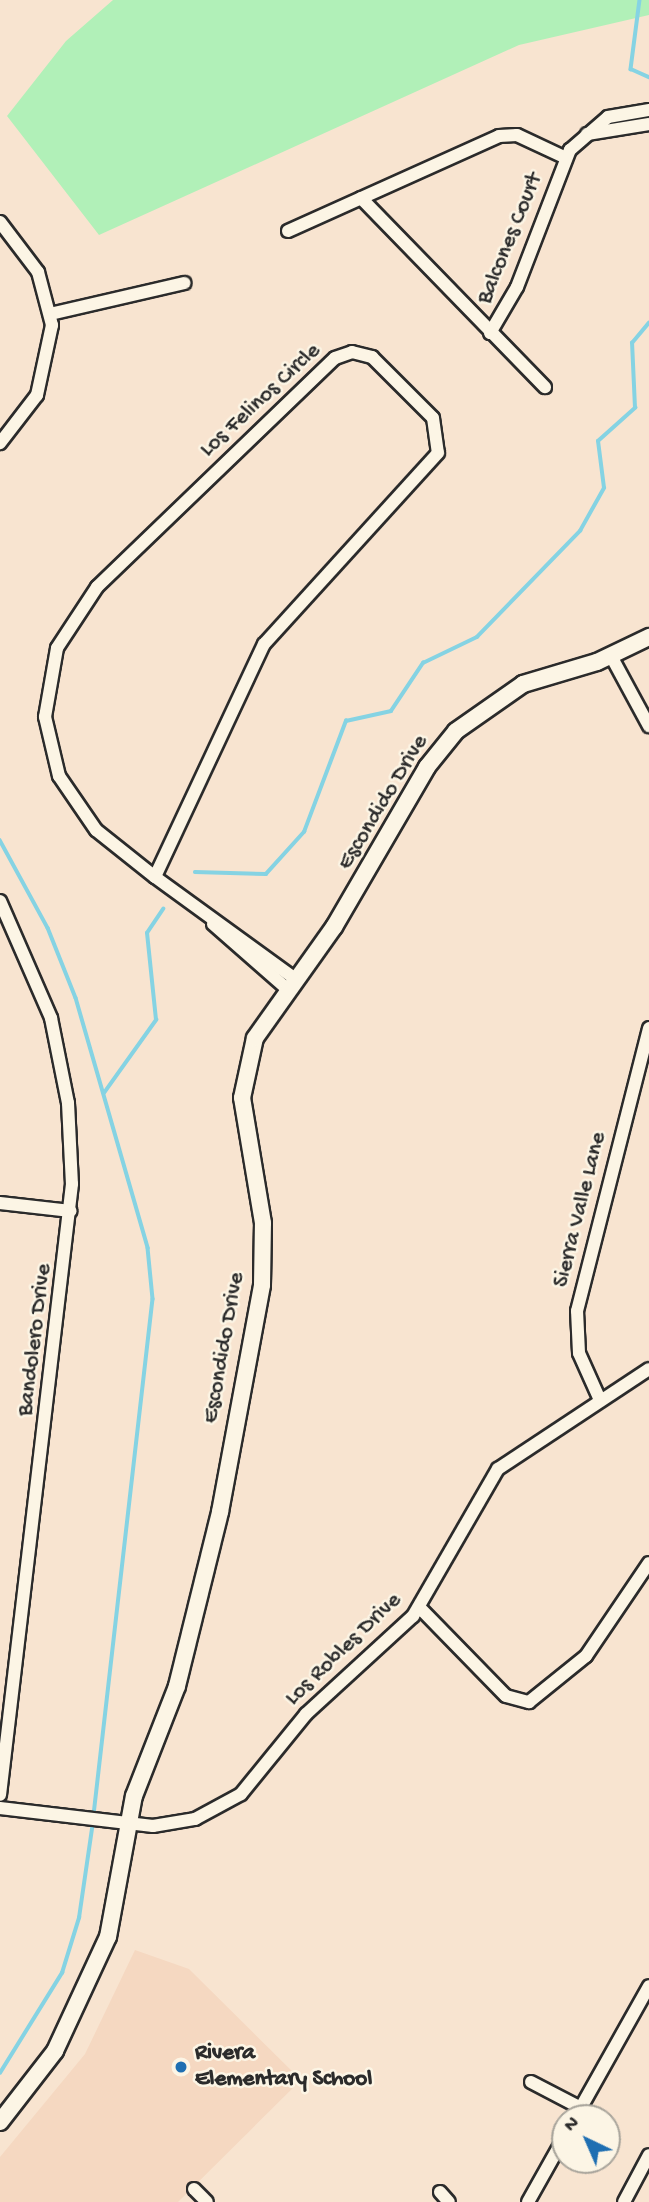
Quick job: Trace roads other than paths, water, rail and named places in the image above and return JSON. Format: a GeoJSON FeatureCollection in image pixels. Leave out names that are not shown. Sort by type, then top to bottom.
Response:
{"type":"FeatureCollection","features":[{"type":"Feature","properties":{"kind":"street","name":"Balcones Court"},"geometry":{"type":"LineString","coordinates":[[490,333],[517,287],[566,158],[587,134],[608,117],[649,110]]}},
{"type":"Feature","properties":{"kind":"street"},"geometry":{"type":"LineString","coordinates":[[587,134],[649,124]]}},
{"type":"Feature","properties":{"kind":"street","name":"Balcones Court"},"geometry":{"type":"LineString","coordinates":[[288,230],[499,136],[517,135],[566,158]]}},
{"type":"Feature","properties":{"kind":"street","name":"Balcones Court"},"geometry":{"type":"LineString","coordinates":[[361,198],[545,387]]}},
{"type":"Feature","properties":{"kind":"street"},"geometry":{"type":"LineString","coordinates":[[0,222],[38,272],[50,314],[44,378],[27,413],[0,443]]}},
{"type":"Feature","properties":{"kind":"street"},"geometry":{"type":"LineString","coordinates":[[50,314],[184,283]]}},
{"type":"Feature","properties":{"kind":"street","name":"Los Felinos Circle"},"geometry":{"type":"LineString","coordinates":[[155,877],[264,643],[438,453],[433,418],[365,353],[335,358],[97,587],[57,648],[45,717],[59,776],[96,830],[155,877],[213,923],[290,983]]}},
{"type":"Feature","properties":{"kind":"street","name":"Escondido Drive"},"geometry":{"type":"LineString","coordinates":[[0,2122],[55,2051],[94,1977],[119,1896],[141,1773],[177,1686],[231,1455],[263,1252],[242,1098],[255,1038],[290,983],[334,928],[427,767],[456,731],[523,684],[611,656],[649,637]]}},
{"type":"Feature","properties":{"kind":"street"},"geometry":{"type":"LineString","coordinates":[[611,656],[649,726]]}},
{"type":"Feature","properties":{"kind":"street","name":"Bandolero Drive"},"geometry":{"type":"LineString","coordinates":[[0,901],[29,958],[63,1066],[71,1211],[0,1795]]}},
{"type":"Feature","properties":{"kind":"street","name":"Sierra Valle Lane"},"geometry":{"type":"LineString","coordinates":[[600,1400],[579,1353],[577,1311],[649,1028]]}},
{"type":"Feature","properties":{"kind":"street"},"geometry":{"type":"LineString","coordinates":[[0,1203],[71,1211]]}},
{"type":"Feature","properties":{"kind":"street","name":"Los Robles Drive"},"geometry":{"type":"LineString","coordinates":[[0,1808],[130,1825],[173,1825],[241,1794],[306,1714],[369,1662],[419,1607],[498,1469],[649,1369]]}},
{"type":"Feature","properties":{"kind":"street"},"geometry":{"type":"LineString","coordinates":[[419,1607],[506,1696],[529,1702],[586,1656],[649,1563]]}},
{"type":"Feature","properties":{"kind":"street"},"geometry":{"type":"LineString","coordinates":[[583,2104],[649,1986]]}},
{"type":"Feature","properties":{"kind":"street"},"geometry":{"type":"LineString","coordinates":[[531,2082],[564,2104]]}},
{"type":"Feature","properties":{"kind":"street"},"geometry":{"type":"LineString","coordinates":[[624,2202],[649,2155]]}},
{"type":"Feature","properties":{"kind":"street"},"geometry":{"type":"LineString","coordinates":[[528,2202],[551,2162]]}},
{"type":"Feature","properties":{"kind":"street"},"geometry":{"type":"LineString","coordinates":[[194,2189],[207,2202]]}},
{"type":"Feature","properties":{"kind":"street"},"geometry":{"type":"LineString","coordinates":[[440,2192],[449,2202]]}},
{"type":"Feature","properties":{"kind":"waterway"},"geometry":{"type":"LineString","coordinates":[[640,0],[631,69],[649,77]]}},
{"type":"Feature","properties":{"kind":"waterway"},"geometry":{"type":"LineString","coordinates":[[195,872],[266,874],[304,832],[346,721],[391,711],[423,663],[477,637],[580,531],[604,488],[598,441],[635,408],[632,343],[649,323]]}},
{"type":"Feature","properties":{"kind":"waterway"},"geometry":{"type":"LineString","coordinates":[[0,840],[48,928],[76,998],[148,1248],[153,1299],[94,1815]]}},
{"type":"Feature","properties":{"kind":"waterway"},"geometry":{"type":"LineString","coordinates":[[104,1093],[156,1020],[147,933],[163,909]]}},
{"type":"Feature","properties":{"kind":"waterway"},"geometry":{"type":"LineString","coordinates":[[0,2073],[62,1973],[79,1918],[93,1822]]}},
{"type":"Feature","properties":{"kind":"place","name":"Rivera Elementary School"},"geometry":{"type":"Point","coordinates":[181,2067]}}]}
